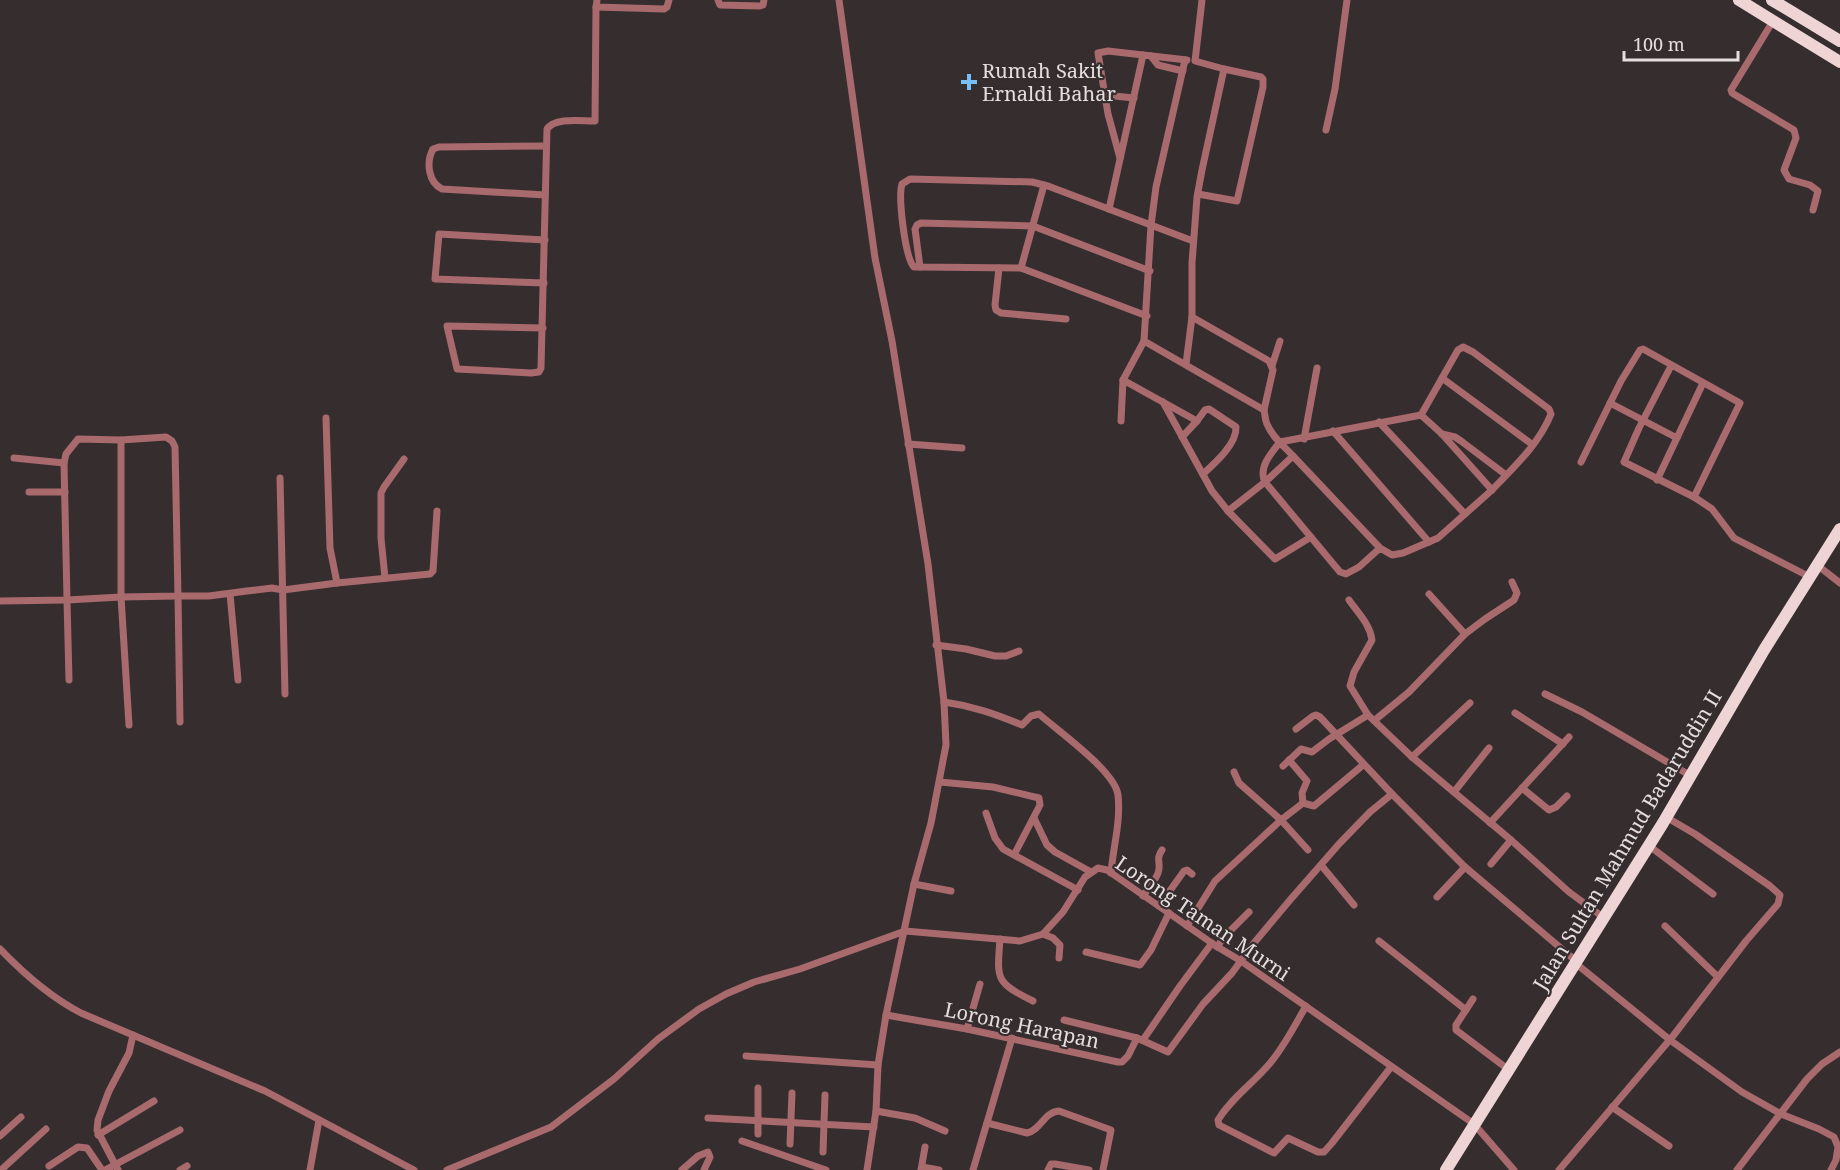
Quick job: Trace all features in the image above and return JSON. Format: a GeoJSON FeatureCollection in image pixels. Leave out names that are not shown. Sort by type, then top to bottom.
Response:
{"type":"FeatureCollection","features":[{"type":"Feature","properties":{"kind":"highway"},"geometry":{"type":"LineString","coordinates":[[1740,0],[1840,62]]}},
{"type":"Feature","properties":{"kind":"highway"},"geometry":{"type":"LineString","coordinates":[[1772,0],[1838,35]]}},
{"type":"Feature","properties":{"kind":"highway","name":"Jalan Sultan Mahmud Badaruddin II"},"geometry":{"type":"LineString","coordinates":[[1446,1170],[1666,817],[1764,650],[1840,529]]}},
{"type":"Feature","properties":{"kind":"street"},"geometry":{"type":"LineString","coordinates":[[543,328],[447,326],[457,369],[539,372],[543,328],[547,129],[551,124],[558,122],[595,121],[597,3],[664,9],[669,0]]}},
{"type":"Feature","properties":{"kind":"street"},"geometry":{"type":"LineString","coordinates":[[718,0],[720,5],[760,6],[763,5],[764,0]]}},
{"type":"Feature","properties":{"kind":"street"},"geometry":{"type":"LineString","coordinates":[[839,0],[875,258],[892,341],[928,564],[944,702],[946,745],[931,823],[914,884],[886,1016],[878,1065],[876,1111],[867,1170]]}},
{"type":"Feature","properties":{"kind":"street"},"geometry":{"type":"LineString","coordinates":[[1195,61],[1202,0]]}},
{"type":"Feature","properties":{"kind":"street"},"geometry":{"type":"LineString","coordinates":[[1326,130],[1335,89],[1347,0]]}},
{"type":"Feature","properties":{"kind":"street"},"geometry":{"type":"LineString","coordinates":[[1773,21],[1731,90],[1732,93],[1794,130],[1796,138],[1784,170],[1789,178],[1810,185],[1818,191],[1813,210]]}},
{"type":"Feature","properties":{"kind":"street"},"geometry":{"type":"LineString","coordinates":[[1120,159],[1104,95],[1098,53],[1108,51],[1195,61],[1262,77],[1263,87],[1237,201],[1198,194]]}},
{"type":"Feature","properties":{"kind":"street"},"geometry":{"type":"LineString","coordinates":[[1147,55],[1158,65],[1182,70]]}},
{"type":"Feature","properties":{"kind":"street"},"geometry":{"type":"LineString","coordinates":[[1109,209],[1134,98],[1147,55]]}},
{"type":"Feature","properties":{"kind":"street"},"geometry":{"type":"LineString","coordinates":[[1121,420],[1123,380],[1144,341],[1150,272],[1151,225],[1156,187],[1185,60]]}},
{"type":"Feature","properties":{"kind":"street"},"geometry":{"type":"LineString","coordinates":[[1186,364],[1192,317],[1193,242],[1198,194],[1224,69]]}},
{"type":"Feature","properties":{"kind":"street"},"geometry":{"type":"LineString","coordinates":[[1104,95],[1134,98]]}},
{"type":"Feature","properties":{"kind":"street"},"geometry":{"type":"LineString","coordinates":[[545,195],[442,189],[433,180],[429,164],[430,154],[433,149],[439,147],[546,146]]}},
{"type":"Feature","properties":{"kind":"street"},"geometry":{"type":"LineString","coordinates":[[1147,316],[1021,268],[914,267],[910,263],[905,239],[899,192],[904,182],[910,179],[1032,182],[1193,242]]}},
{"type":"Feature","properties":{"kind":"street"},"geometry":{"type":"LineString","coordinates":[[1021,268],[1044,185]]}},
{"type":"Feature","properties":{"kind":"street"},"geometry":{"type":"LineString","coordinates":[[920,267],[915,229],[921,223],[1033,226],[1150,272]]}},
{"type":"Feature","properties":{"kind":"street"},"geometry":{"type":"LineString","coordinates":[[544,240],[439,234],[435,279],[544,284]]}},
{"type":"Feature","properties":{"kind":"street"},"geometry":{"type":"LineString","coordinates":[[999,268],[996,310],[1001,313],[1066,319]]}},
{"type":"Feature","properties":{"kind":"street"},"geometry":{"type":"LineString","coordinates":[[1192,317],[1269,361],[1272,366]]}},
{"type":"Feature","properties":{"kind":"street"},"geometry":{"type":"LineString","coordinates":[[1144,341],[1264,410]]}},
{"type":"Feature","properties":{"kind":"street"},"geometry":{"type":"LineString","coordinates":[[1280,341],[1272,366],[1264,410],[1267,424],[1280,442],[1380,548],[1392,555],[1403,553],[1438,538],[1506,475],[1533,445],[1551,414],[1549,409],[1463,347],[1458,350],[1421,415]]}},
{"type":"Feature","properties":{"kind":"street"},"geometry":{"type":"LineString","coordinates":[[1581,462],[1610,403],[1640,350],[1643,349],[1740,403],[1694,497]]}},
{"type":"Feature","properties":{"kind":"street"},"geometry":{"type":"LineString","coordinates":[[1671,366],[1624,462],[1694,497],[1717,513],[1734,538],[1810,577]]}},
{"type":"Feature","properties":{"kind":"street"},"geometry":{"type":"LineString","coordinates":[[1304,439],[1317,368]]}},
{"type":"Feature","properties":{"kind":"street"},"geometry":{"type":"LineString","coordinates":[[1442,378],[1533,445]]}},
{"type":"Feature","properties":{"kind":"street"},"geometry":{"type":"LineString","coordinates":[[1123,380],[1197,421]]}},
{"type":"Feature","properties":{"kind":"street"},"geometry":{"type":"LineString","coordinates":[[1657,480],[1703,383]]}},
{"type":"Feature","properties":{"kind":"street"},"geometry":{"type":"LineString","coordinates":[[1163,402],[1212,491],[1228,511],[1275,558],[1311,537]]}},
{"type":"Feature","properties":{"kind":"street"},"geometry":{"type":"LineString","coordinates":[[1610,403],[1677,438]]}},
{"type":"Feature","properties":{"kind":"street"},"geometry":{"type":"LineString","coordinates":[[1182,437],[1204,410],[1209,409],[1236,427],[1237,433],[1222,456],[1203,474]]}},
{"type":"Feature","properties":{"kind":"street"},"geometry":{"type":"LineString","coordinates":[[1380,548],[1359,567],[1346,574],[1340,572],[1265,482],[1262,475],[1263,469],[1280,442],[1421,415]]}},
{"type":"Feature","properties":{"kind":"street"},"geometry":{"type":"LineString","coordinates":[[1421,415],[1442,434],[1492,490]]}},
{"type":"Feature","properties":{"kind":"street"},"geometry":{"type":"LineString","coordinates":[[326,418],[330,548],[337,583]]}},
{"type":"Feature","properties":{"kind":"street"},"geometry":{"type":"LineString","coordinates":[[1379,422],[1465,514]]}},
{"type":"Feature","properties":{"kind":"street"},"geometry":{"type":"LineString","coordinates":[[1333,431],[1429,542]]}},
{"type":"Feature","properties":{"kind":"street"},"geometry":{"type":"LineString","coordinates":[[1442,434],[1455,437],[1506,475]]}},
{"type":"Feature","properties":{"kind":"street"},"geometry":{"type":"LineString","coordinates":[[69,680],[64,463],[66,454],[78,439],[121,440],[166,437],[175,447],[180,722]]}},
{"type":"Feature","properties":{"kind":"street"},"geometry":{"type":"LineString","coordinates":[[121,440],[121,597],[129,725]]}},
{"type":"Feature","properties":{"kind":"street"},"geometry":{"type":"LineString","coordinates":[[908,444],[962,448]]}},
{"type":"Feature","properties":{"kind":"street"},"geometry":{"type":"LineString","coordinates":[[1228,511],[1293,456]]}},
{"type":"Feature","properties":{"kind":"street"},"geometry":{"type":"LineString","coordinates":[[14,458],[64,463]]}},
{"type":"Feature","properties":{"kind":"street"},"geometry":{"type":"LineString","coordinates":[[385,578],[381,538],[381,493],[404,459]]}},
{"type":"Feature","properties":{"kind":"street"},"geometry":{"type":"LineString","coordinates":[[280,478],[285,694]]}},
{"type":"Feature","properties":{"kind":"street"},"geometry":{"type":"LineString","coordinates":[[29,492],[65,492]]}},
{"type":"Feature","properties":{"kind":"street"},"geometry":{"type":"LineString","coordinates":[[0,601],[230,594],[430,574],[432,573],[437,511]]}},
{"type":"Feature","properties":{"kind":"street"},"geometry":{"type":"LineString","coordinates":[[1817,566],[1840,583]]}},
{"type":"Feature","properties":{"kind":"street"},"geometry":{"type":"LineString","coordinates":[[1375,720],[1409,692],[1465,634],[1514,600],[1517,594],[1512,582]]}},
{"type":"Feature","properties":{"kind":"street"},"geometry":{"type":"LineString","coordinates":[[230,594],[238,680]]}},
{"type":"Feature","properties":{"kind":"street"},"geometry":{"type":"LineString","coordinates":[[1429,594],[1465,634]]}},
{"type":"Feature","properties":{"kind":"street"},"geometry":{"type":"LineString","coordinates":[[1349,600],[1372,636],[1354,672],[1350,686],[1368,715],[1412,757],[1569,892],[1603,917]]}},
{"type":"Feature","properties":{"kind":"street"},"geometry":{"type":"LineString","coordinates":[[936,645],[995,656],[1006,656],[1019,651]]}},
{"type":"Feature","properties":{"kind":"street"},"geometry":{"type":"LineString","coordinates":[[1545,694],[1582,712],[1691,776]]}},
{"type":"Feature","properties":{"kind":"street"},"geometry":{"type":"LineString","coordinates":[[944,702],[993,713],[1022,725],[1031,716],[1039,714],[1111,778],[1118,794],[1119,820],[1111,873]]}},
{"type":"Feature","properties":{"kind":"street"},"geometry":{"type":"LineString","coordinates":[[1412,757],[1470,703]]}},
{"type":"Feature","properties":{"kind":"street"},"geometry":{"type":"LineString","coordinates":[[1515,713],[1563,744]]}},
{"type":"Feature","properties":{"kind":"street"},"geometry":{"type":"LineString","coordinates":[[1296,729],[1316,715],[1320,717],[1363,765],[1465,867],[1670,1040],[1742,1092],[1781,1114],[1833,1137],[1838,1147],[1836,1160],[1831,1170]]}},
{"type":"Feature","properties":{"kind":"street"},"geometry":{"type":"LineString","coordinates":[[1303,803],[1302,793],[1307,781],[1286,763],[1301,749],[1312,752],[1368,715]]}},
{"type":"Feature","properties":{"kind":"street"},"geometry":{"type":"LineString","coordinates":[[1490,823],[1569,737]]}},
{"type":"Feature","properties":{"kind":"street"},"geometry":{"type":"LineString","coordinates":[[1454,792],[1489,748]]}},
{"type":"Feature","properties":{"kind":"street"},"geometry":{"type":"LineString","coordinates":[[1303,803],[1314,806],[1363,765]]}},
{"type":"Feature","properties":{"kind":"street"},"geometry":{"type":"LineString","coordinates":[[1234,772],[1239,783],[1281,820],[1308,850]]}},
{"type":"Feature","properties":{"kind":"street"},"geometry":{"type":"LineString","coordinates":[[939,782],[993,787],[1034,796],[1041,801],[1014,855]]}},
{"type":"Feature","properties":{"kind":"street"},"geometry":{"type":"LineString","coordinates":[[1522,788],[1550,810],[1568,796]]}},
{"type":"Feature","properties":{"kind":"street"},"geometry":{"type":"LineString","coordinates":[[1064,1020],[1140,1039],[1168,1052],[1203,1004],[1232,973],[1254,943],[1321,865],[1370,812],[1392,794]]}},
{"type":"Feature","properties":{"kind":"street"},"geometry":{"type":"LineString","coordinates":[[1187,926],[1215,881],[1281,820],[1303,803]]}},
{"type":"Feature","properties":{"kind":"street"},"geometry":{"type":"LineString","coordinates":[[986,813],[1003,849],[1078,890]]}},
{"type":"Feature","properties":{"kind":"street"},"geometry":{"type":"LineString","coordinates":[[1558,1170],[1670,1040],[1746,941],[1778,904],[1780,896],[1770,886],[1695,834],[1666,817]]}},
{"type":"Feature","properties":{"kind":"street"},"geometry":{"type":"LineString","coordinates":[[1034,818],[1047,845],[1091,872]]}},
{"type":"Feature","properties":{"kind":"street"},"geometry":{"type":"LineString","coordinates":[[1491,864],[1511,840]]}},
{"type":"Feature","properties":{"kind":"street"},"geometry":{"type":"LineString","coordinates":[[1648,845],[1713,894]]}},
{"type":"Feature","properties":{"kind":"street"},"geometry":{"type":"LineString","coordinates":[[1143,896],[1158,873],[1157,858],[1162,850]]}},
{"type":"Feature","properties":{"kind":"street"},"geometry":{"type":"LineString","coordinates":[[1321,865],[1354,905]]}},
{"type":"Feature","properties":{"kind":"street"},"geometry":{"type":"LineString","coordinates":[[1437,897],[1465,867]]}},
{"type":"Feature","properties":{"kind":"street","name":"Lorong Taman Murni"},"geometry":{"type":"LineString","coordinates":[[1043,934],[1063,912],[1085,877],[1098,868],[1111,873],[1474,1124],[1514,1170]]}},
{"type":"Feature","properties":{"kind":"street"},"geometry":{"type":"LineString","coordinates":[[1159,906],[1184,871],[1187,870],[1192,874]]}},
{"type":"Feature","properties":{"kind":"street"},"geometry":{"type":"LineString","coordinates":[[914,884],[951,891]]}},
{"type":"Feature","properties":{"kind":"street"},"geometry":{"type":"LineString","coordinates":[[1140,1039],[1215,945],[1249,912]]}},
{"type":"Feature","properties":{"kind":"street"},"geometry":{"type":"LineString","coordinates":[[1086,952],[1140,965],[1151,950],[1169,914]]}},
{"type":"Feature","properties":{"kind":"street"},"geometry":{"type":"LineString","coordinates":[[1665,926],[1718,978]]}},
{"type":"Feature","properties":{"kind":"street"},"geometry":{"type":"LineString","coordinates":[[447,1170],[551,1127],[615,1079],[658,1039],[699,1009],[754,982],[800,969],[905,931],[1020,941],[1043,934],[1053,938],[1060,945],[1059,958]]}},
{"type":"Feature","properties":{"kind":"street"},"geometry":{"type":"LineString","coordinates":[[1000,939],[998,971],[1001,978],[1010,989],[1033,1001]]}},
{"type":"Feature","properties":{"kind":"street"},"geometry":{"type":"LineString","coordinates":[[1379,941],[1466,1010]]}},
{"type":"Feature","properties":{"kind":"street"},"geometry":{"type":"LineString","coordinates":[[0,949],[54,997],[81,1013],[265,1091],[414,1170]]}},
{"type":"Feature","properties":{"kind":"street"},"geometry":{"type":"LineString","coordinates":[[967,1029],[980,984]]}},
{"type":"Feature","properties":{"kind":"street"},"geometry":{"type":"LineString","coordinates":[[1473,999],[1456,1025],[1456,1030],[1509,1070]]}},
{"type":"Feature","properties":{"kind":"street"},"geometry":{"type":"LineString","coordinates":[[1306,1006],[1276,1055],[1228,1107],[1218,1120],[1219,1125],[1274,1153],[1288,1138],[1318,1152],[1324,1152],[1391,1067]]}},
{"type":"Feature","properties":{"kind":"street","name":"Lorong Harapan"},"geometry":{"type":"LineString","coordinates":[[886,1016],[967,1029],[1118,1062],[1122,1062],[1128,1056],[1140,1039]]}},
{"type":"Feature","properties":{"kind":"street"},"geometry":{"type":"LineString","coordinates":[[109,1169],[98,1135],[98,1120],[129,1053],[133,1035]]}},
{"type":"Feature","properties":{"kind":"street"},"geometry":{"type":"LineString","coordinates":[[973,1170],[1012,1038]]}},
{"type":"Feature","properties":{"kind":"street"},"geometry":{"type":"LineString","coordinates":[[1737,1170],[1807,1079],[1822,1064],[1840,1052]]}},
{"type":"Feature","properties":{"kind":"street"},"geometry":{"type":"LineString","coordinates":[[746,1056],[878,1065]]}},
{"type":"Feature","properties":{"kind":"street"},"geometry":{"type":"LineString","coordinates":[[758,1088],[758,1134]]}},
{"type":"Feature","properties":{"kind":"street"},"geometry":{"type":"LineString","coordinates":[[790,1144],[792,1093]]}},
{"type":"Feature","properties":{"kind":"street"},"geometry":{"type":"LineString","coordinates":[[824,1152],[825,1095]]}},
{"type":"Feature","properties":{"kind":"street"},"geometry":{"type":"LineString","coordinates":[[98,1135],[154,1101]]}},
{"type":"Feature","properties":{"kind":"street"},"geometry":{"type":"LineString","coordinates":[[1612,1107],[1669,1146]]}},
{"type":"Feature","properties":{"kind":"street"},"geometry":{"type":"LineString","coordinates":[[876,1111],[915,1118],[945,1131]]}},
{"type":"Feature","properties":{"kind":"street"},"geometry":{"type":"LineString","coordinates":[[987,1123],[1028,1133],[1033,1132],[1049,1114],[1059,1111],[1111,1130],[1103,1170]]}},
{"type":"Feature","properties":{"kind":"street"},"geometry":{"type":"LineString","coordinates":[[0,1136],[21,1116]]}},
{"type":"Feature","properties":{"kind":"street"},"geometry":{"type":"LineString","coordinates":[[708,1118],[874,1127]]}},
{"type":"Feature","properties":{"kind":"street"},"geometry":{"type":"LineString","coordinates":[[310,1170],[319,1120]]}},
{"type":"Feature","properties":{"kind":"street"},"geometry":{"type":"LineString","coordinates":[[1,1170],[46,1129]]}},
{"type":"Feature","properties":{"kind":"street"},"geometry":{"type":"LineString","coordinates":[[109,1169],[180,1130]]}},
{"type":"Feature","properties":{"kind":"street"},"geometry":{"type":"LineString","coordinates":[[742,1141],[826,1170]]}},
{"type":"Feature","properties":{"kind":"street"},"geometry":{"type":"LineString","coordinates":[[49,1166],[78,1147],[84,1147],[109,1169]]}},
{"type":"Feature","properties":{"kind":"street"},"geometry":{"type":"LineString","coordinates":[[925,1147],[922,1168],[939,1170]]}},
{"type":"Feature","properties":{"kind":"street"},"geometry":{"type":"LineString","coordinates":[[682,1170],[693,1159],[708,1152],[710,1156],[704,1170]]}},
{"type":"Feature","properties":{"kind":"street"},"geometry":{"type":"LineString","coordinates":[[1048,1170],[1051,1164],[1055,1164],[1089,1170]]}},
{"type":"Feature","properties":{"kind":"place","name":"Rumah Sakit Ernaldi Bahar"},"geometry":{"type":"Point","coordinates":[969,82]}}]}
